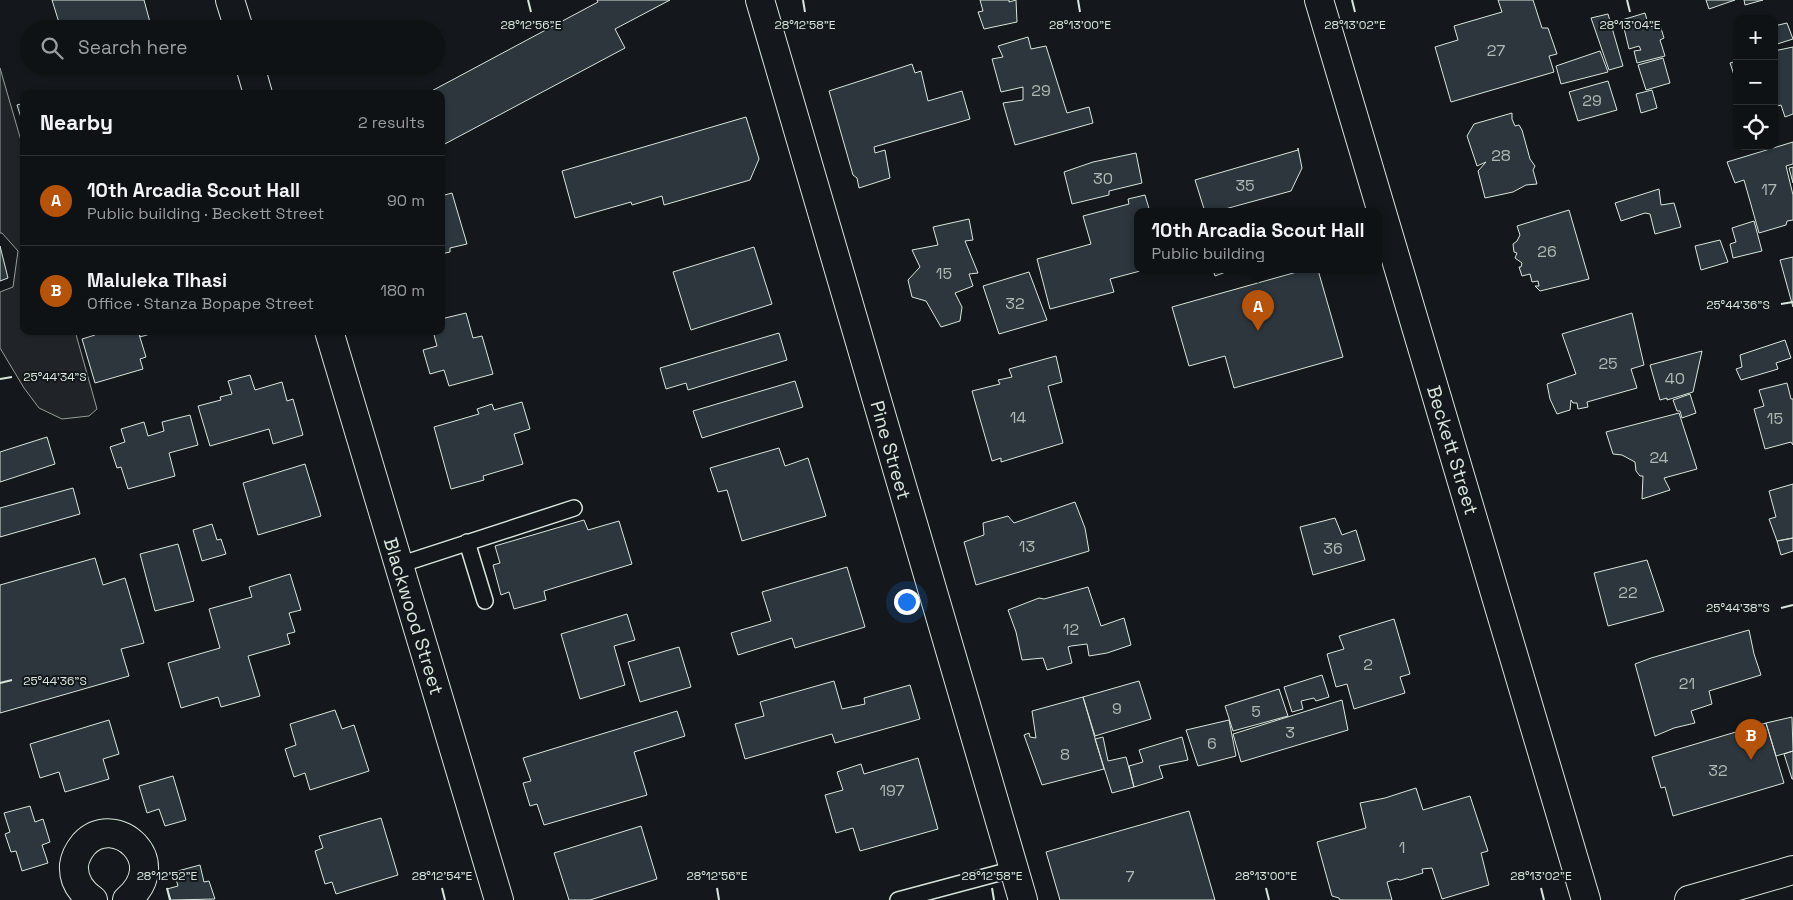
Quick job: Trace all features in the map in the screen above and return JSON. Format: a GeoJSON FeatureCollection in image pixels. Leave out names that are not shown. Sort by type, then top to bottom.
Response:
{"type":"FeatureCollection","features":[{"type":"Feature","properties":{"kind":"street"},"geometry":{"type":"LineString","coordinates":[[230,0],[236,20]]}},
{"type":"Feature","properties":{"kind":"street","name":"Pine Street"},"geometry":{"type":"LineString","coordinates":[[760,0],[1023,900]]}},
{"type":"Feature","properties":{"kind":"street","name":"Beckett Street"},"geometry":{"type":"LineString","coordinates":[[1320,0],[1381,208]]}},
{"type":"Feature","properties":{"kind":"street"},"geometry":{"type":"LineString","coordinates":[[253,75],[257,90]]}},
{"type":"Feature","properties":{"kind":"street","name":"Beckett Street"},"geometry":{"type":"LineString","coordinates":[[1382,210],[1586,900]]}},
{"type":"Feature","properties":{"kind":"street","name":"Blackwood Street"},"geometry":{"type":"LineString","coordinates":[[330,335],[499,900]]}},
{"type":"Feature","properties":{"kind":"street"},"geometry":{"type":"LineString","coordinates":[[93,900],[77,885],[74,873],[75,861],[80,849],[88,840],[99,835],[111,834],[123,836],[133,843],[141,853],[144,864],[143,877],[138,888],[126,900]]}},
{"type":"Feature","properties":{"kind":"street"},"geometry":{"type":"LineString","coordinates":[[1689,900],[1793,870]]}},
{"type":"Feature","properties":{"kind":"lane"},"geometry":{"type":"LineString","coordinates":[[399,565],[574,508]]}},
{"type":"Feature","properties":{"kind":"lane"},"geometry":{"type":"LineString","coordinates":[[468,542],[486,601]]}},
{"type":"Feature","properties":{"kind":"lane"},"geometry":{"type":"LineString","coordinates":[[898,900],[1014,869]]}},
{"type":"Feature","properties":{"kind":"shaded area"},"geometry":{"type":"Polygon","coordinates":[[[0,68],[20,137],[20,335],[76,335],[97,409],[89,416],[62,419],[39,408],[24,388],[0,348],[0,292],[13,287],[18,251],[0,233],[0,68]]]}},
{"type":"Feature","properties":{"kind":"building"},"geometry":{"type":"Polygon","coordinates":[[[52,0],[144,0],[149,20],[58,20],[52,0]]]}},
{"type":"Feature","properties":{"kind":"building"},"geometry":{"type":"Polygon","coordinates":[[[597,0],[670,0],[615,29],[625,48],[445,144],[445,90],[433,90],[598,2],[597,0]]]}},
{"type":"Feature","properties":{"kind":"building"},"geometry":{"type":"Polygon","coordinates":[[[980,0],[1009,0],[1009,2],[1016,0],[1017,22],[984,29],[978,12],[983,11],[980,0]]]}},
{"type":"Feature","properties":{"kind":"building"},"geometry":{"type":"Polygon","coordinates":[[[1498,0],[1533,0],[1542,28],[1548,28],[1557,54],[1549,56],[1554,72],[1451,102],[1435,47],[1458,40],[1454,26],[1502,12],[1498,0]]]}},
{"type":"Feature","properties":{"kind":"building"},"geometry":{"type":"Polygon","coordinates":[[[1706,0],[1735,0],[1709,9],[1706,0]]]}},
{"type":"Feature","properties":{"kind":"building"},"geometry":{"type":"Polygon","coordinates":[[[1744,0],[1763,0],[1745,5],[1744,0]]]}},
{"type":"Feature","properties":{"kind":"building"},"geometry":{"type":"Polygon","coordinates":[[[1645,13],[1649,27],[1660,25],[1664,38],[1660,40],[1665,56],[1637,63],[1634,51],[1641,50],[1639,46],[1629,49],[1622,20],[1645,13]]]}},
{"type":"Feature","properties":{"kind":"building"},"geometry":{"type":"Polygon","coordinates":[[[1608,14],[1623,66],[1609,70],[1591,18],[1608,14]]]}},
{"type":"Feature","properties":{"kind":"building"},"geometry":{"type":"Polygon","coordinates":[[[1787,23],[1793,39],[1778,44],[1778,25],[1787,23]]]}},
{"type":"Feature","properties":{"kind":"building"},"geometry":{"type":"Polygon","coordinates":[[[1028,37],[1031,49],[1046,46],[1067,113],[1089,107],[1093,123],[1015,145],[1003,103],[1023,100],[1023,87],[1001,92],[992,59],[1003,57],[998,46],[1028,37]]]}},
{"type":"Feature","properties":{"kind":"building"},"geometry":{"type":"Polygon","coordinates":[[[1793,47],[1793,114],[1785,117],[1781,105],[1778,106],[1778,50],[1793,47]]]}},
{"type":"Feature","properties":{"kind":"building"},"geometry":{"type":"Polygon","coordinates":[[[1600,51],[1608,72],[1561,84],[1556,66],[1600,51]]]}},
{"type":"Feature","properties":{"kind":"building"},"geometry":{"type":"Polygon","coordinates":[[[1663,58],[1670,83],[1646,90],[1638,65],[1663,58]]]}},
{"type":"Feature","properties":{"kind":"building"},"geometry":{"type":"Polygon","coordinates":[[[912,64],[915,73],[921,71],[928,101],[962,91],[970,119],[874,147],[875,153],[885,150],[890,178],[859,188],[857,178],[853,175],[829,91],[912,64]]]}},
{"type":"Feature","properties":{"kind":"building"},"geometry":{"type":"Polygon","coordinates":[[[1608,81],[1617,110],[1578,121],[1569,92],[1608,81]]]}},
{"type":"Feature","properties":{"kind":"building"},"geometry":{"type":"Polygon","coordinates":[[[1652,90],[1657,108],[1641,113],[1636,94],[1652,90]]]}},
{"type":"Feature","properties":{"kind":"building"},"geometry":{"type":"Polygon","coordinates":[[[1512,113],[1515,126],[1519,125],[1522,130],[1530,159],[1535,166],[1533,170],[1537,184],[1526,185],[1513,192],[1485,198],[1478,171],[1486,162],[1477,166],[1467,136],[1474,124],[1512,113]]]}},
{"type":"Feature","properties":{"kind":"building"},"geometry":{"type":"Polygon","coordinates":[[[746,117],[759,159],[750,180],[664,205],[662,196],[632,205],[631,202],[575,218],[562,171],[746,117]]]}},
{"type":"Feature","properties":{"kind":"building"},"geometry":{"type":"Polygon","coordinates":[[[1793,142],[1793,164],[1786,166],[1793,195],[1793,220],[1787,221],[1786,225],[1759,233],[1744,180],[1735,183],[1727,162],[1767,150],[1778,150],[1778,147],[1793,142]]]}},
{"type":"Feature","properties":{"kind":"building"},"geometry":{"type":"Polygon","coordinates":[[[1298,148],[1302,168],[1291,191],[1229,208],[1204,208],[1195,180],[1298,150],[1298,148]]]}},
{"type":"Feature","properties":{"kind":"building"},"geometry":{"type":"Polygon","coordinates":[[[1136,153],[1142,183],[1109,191],[1109,195],[1072,204],[1064,172],[1093,162],[1136,153]]]}},
{"type":"Feature","properties":{"kind":"building"},"geometry":{"type":"Polygon","coordinates":[[[1793,167],[1793,183],[1789,168],[1793,167]]]}},
{"type":"Feature","properties":{"kind":"building"},"geometry":{"type":"Polygon","coordinates":[[[1659,189],[1661,205],[1674,203],[1681,227],[1655,234],[1650,214],[1645,213],[1621,221],[1615,203],[1659,189]]]}},
{"type":"Feature","properties":{"kind":"building"},"geometry":{"type":"Polygon","coordinates":[[[452,193],[467,244],[450,248],[450,252],[445,253],[445,195],[452,193]]]}},
{"type":"Feature","properties":{"kind":"building"},"geometry":{"type":"Polygon","coordinates":[[[1145,195],[1149,208],[1134,208],[1134,273],[1110,279],[1114,292],[1050,309],[1037,259],[1091,244],[1083,216],[1129,204],[1128,199],[1145,195]]]}},
{"type":"Feature","properties":{"kind":"building"},"geometry":{"type":"Polygon","coordinates":[[[1569,210],[1589,279],[1540,291],[1535,286],[1539,286],[1538,281],[1532,282],[1530,274],[1522,276],[1519,267],[1521,267],[1522,263],[1515,258],[1517,253],[1514,252],[1513,244],[1520,235],[1517,226],[1569,210]]]}},
{"type":"Feature","properties":{"kind":"building"},"geometry":{"type":"Polygon","coordinates":[[[969,219],[973,240],[965,241],[978,273],[969,274],[973,286],[955,293],[962,307],[960,321],[941,327],[926,301],[912,297],[908,280],[920,267],[912,250],[938,245],[933,227],[969,219]]]}},
{"type":"Feature","properties":{"kind":"building"},"geometry":{"type":"Polygon","coordinates":[[[1754,221],[1762,251],[1733,258],[1730,244],[1736,242],[1732,228],[1754,221]]]}},
{"type":"Feature","properties":{"kind":"building"},"geometry":{"type":"Polygon","coordinates":[[[1720,240],[1728,262],[1701,270],[1695,246],[1720,240]]]}},
{"type":"Feature","properties":{"kind":"building"},"geometry":{"type":"Polygon","coordinates":[[[0,246],[8,278],[0,281],[0,246]]]}},
{"type":"Feature","properties":{"kind":"building"},"geometry":{"type":"Polygon","coordinates":[[[754,247],[772,304],[691,330],[673,272],[754,247]]]}},
{"type":"Feature","properties":{"kind":"building"},"geometry":{"type":"Polygon","coordinates":[[[1793,257],[1793,307],[1780,260],[1793,257]]]}},
{"type":"Feature","properties":{"kind":"building"},"geometry":{"type":"Polygon","coordinates":[[[1029,272],[1047,320],[999,334],[983,286],[1029,272]]]}},
{"type":"Feature","properties":{"kind":"building"},"geometry":{"type":"Polygon","coordinates":[[[1293,273],[1319,273],[1343,357],[1234,388],[1225,356],[1189,366],[1172,307],[1293,273]]]}},
{"type":"Feature","properties":{"kind":"building"},"geometry":{"type":"Polygon","coordinates":[[[466,313],[473,338],[482,336],[493,374],[449,386],[444,370],[430,374],[423,350],[437,346],[434,335],[445,335],[445,318],[466,313]]]}},
{"type":"Feature","properties":{"kind":"building"},"geometry":{"type":"Polygon","coordinates":[[[1632,313],[1644,365],[1631,369],[1637,388],[1587,402],[1588,407],[1578,409],[1577,403],[1573,403],[1571,400],[1570,410],[1557,414],[1550,399],[1547,384],[1576,374],[1562,334],[1632,313]]]}},
{"type":"Feature","properties":{"kind":"building"},"geometry":{"type":"Polygon","coordinates":[[[779,333],[787,360],[688,390],[686,383],[666,389],[660,368],[779,333]]]}},
{"type":"Feature","properties":{"kind":"building"},"geometry":{"type":"Polygon","coordinates":[[[95,335],[139,335],[146,357],[140,359],[143,369],[95,383],[82,339],[95,335]]]}},
{"type":"Feature","properties":{"kind":"building"},"geometry":{"type":"Polygon","coordinates":[[[1785,340],[1791,358],[1776,363],[1778,369],[1741,380],[1736,369],[1742,367],[1740,355],[1785,340]]]}},
{"type":"Feature","properties":{"kind":"building"},"geometry":{"type":"Polygon","coordinates":[[[1702,351],[1693,392],[1667,400],[1667,398],[1660,400],[1650,365],[1702,351]]]}},
{"type":"Feature","properties":{"kind":"building"},"geometry":{"type":"Polygon","coordinates":[[[1056,356],[1062,382],[1048,386],[1063,443],[1001,462],[1001,458],[992,461],[972,391],[1000,384],[998,380],[1012,377],[1009,369],[1056,356]]]}},
{"type":"Feature","properties":{"kind":"building"},"geometry":{"type":"Polygon","coordinates":[[[250,375],[255,390],[282,382],[287,401],[293,399],[303,435],[273,444],[269,429],[210,446],[198,406],[221,400],[220,397],[232,394],[228,381],[250,375]]]}},
{"type":"Feature","properties":{"kind":"building"},"geometry":{"type":"Polygon","coordinates":[[[795,381],[803,407],[702,438],[693,411],[795,381]]]}},
{"type":"Feature","properties":{"kind":"building"},"geometry":{"type":"Polygon","coordinates":[[[1787,383],[1791,399],[1793,399],[1793,445],[1791,442],[1765,449],[1754,409],[1764,406],[1759,390],[1787,383]]]}},
{"type":"Feature","properties":{"kind":"building"},"geometry":{"type":"Polygon","coordinates":[[[1690,394],[1696,413],[1682,418],[1673,400],[1690,394]]]}},
{"type":"Feature","properties":{"kind":"building"},"geometry":{"type":"Polygon","coordinates":[[[522,402],[530,429],[514,434],[523,464],[483,476],[484,480],[451,489],[434,427],[479,414],[477,409],[492,404],[494,410],[522,402]]]}},
{"type":"Feature","properties":{"kind":"building"},"geometry":{"type":"Polygon","coordinates":[[[1679,413],[1697,469],[1664,478],[1670,490],[1642,499],[1643,476],[1640,476],[1636,471],[1635,462],[1622,455],[1613,454],[1606,432],[1679,413]]]}},
{"type":"Feature","properties":{"kind":"building"},"geometry":{"type":"Polygon","coordinates":[[[190,415],[198,445],[169,453],[175,476],[128,489],[121,467],[117,468],[110,447],[125,442],[121,429],[144,422],[148,436],[164,431],[162,422],[190,415]]]}},
{"type":"Feature","properties":{"kind":"building"},"geometry":{"type":"Polygon","coordinates":[[[47,437],[55,464],[0,482],[0,452],[47,437]]]}},
{"type":"Feature","properties":{"kind":"building"},"geometry":{"type":"Polygon","coordinates":[[[779,448],[785,466],[808,458],[826,516],[742,541],[727,490],[718,492],[710,468],[779,448]]]}},
{"type":"Feature","properties":{"kind":"building"},"geometry":{"type":"Polygon","coordinates":[[[305,464],[321,516],[258,535],[243,483],[305,464]]]}},
{"type":"Feature","properties":{"kind":"building"},"geometry":{"type":"Polygon","coordinates":[[[1793,484],[1793,538],[1777,541],[1769,519],[1776,517],[1769,491],[1793,484]]]}},
{"type":"Feature","properties":{"kind":"building"},"geometry":{"type":"Polygon","coordinates":[[[73,488],[80,514],[0,537],[0,508],[73,488]]]}},
{"type":"Feature","properties":{"kind":"building"},"geometry":{"type":"Polygon","coordinates":[[[1075,502],[1085,528],[1089,551],[976,585],[964,542],[984,535],[983,523],[1008,516],[1014,523],[1075,502]]]}},
{"type":"Feature","properties":{"kind":"building"},"geometry":{"type":"Polygon","coordinates":[[[1335,518],[1342,535],[1356,530],[1365,560],[1313,575],[1300,527],[1335,518]]]}},
{"type":"Feature","properties":{"kind":"building"},"geometry":{"type":"Polygon","coordinates":[[[584,520],[588,530],[619,521],[632,564],[544,591],[546,600],[514,609],[509,592],[501,595],[493,565],[500,563],[495,546],[584,520]]]}},
{"type":"Feature","properties":{"kind":"building"},"geometry":{"type":"Polygon","coordinates":[[[212,524],[217,540],[221,539],[226,554],[202,561],[193,530],[212,524]]]}},
{"type":"Feature","properties":{"kind":"building"},"geometry":{"type":"Polygon","coordinates":[[[1793,538],[1793,551],[1781,555],[1777,541],[1793,538]]]}},
{"type":"Feature","properties":{"kind":"building"},"geometry":{"type":"Polygon","coordinates":[[[178,544],[194,601],[155,611],[140,554],[178,544]]]}},
{"type":"Feature","properties":{"kind":"building"},"geometry":{"type":"Polygon","coordinates":[[[95,558],[103,585],[125,578],[144,643],[121,649],[129,676],[0,713],[0,585],[95,558]]]}},
{"type":"Feature","properties":{"kind":"building"},"geometry":{"type":"Polygon","coordinates":[[[1647,560],[1664,611],[1608,626],[1594,573],[1647,560]]]}},
{"type":"Feature","properties":{"kind":"building"},"geometry":{"type":"Polygon","coordinates":[[[847,567],[865,627],[795,648],[792,638],[738,655],[731,633],[771,621],[762,592],[847,567]]]}},
{"type":"Feature","properties":{"kind":"building"},"geometry":{"type":"Polygon","coordinates":[[[290,574],[301,610],[289,613],[295,632],[287,634],[290,644],[248,656],[260,696],[221,707],[218,697],[181,708],[168,663],[220,648],[209,609],[252,597],[249,587],[290,574]]]}},
{"type":"Feature","properties":{"kind":"building"},"geometry":{"type":"Polygon","coordinates":[[[1088,587],[1101,626],[1124,618],[1131,645],[1107,653],[1089,656],[1087,644],[1071,646],[1068,647],[1072,663],[1047,670],[1043,658],[1022,660],[1016,632],[1008,610],[1039,598],[1044,599],[1088,587]]]}},
{"type":"Feature","properties":{"kind":"building"},"geometry":{"type":"Polygon","coordinates":[[[627,614],[635,640],[614,646],[625,685],[580,699],[561,634],[627,614]]]}},
{"type":"Feature","properties":{"kind":"building"},"geometry":{"type":"Polygon","coordinates":[[[1394,619],[1410,674],[1400,677],[1405,693],[1354,709],[1347,684],[1336,687],[1327,654],[1344,649],[1339,636],[1394,619]]]}},
{"type":"Feature","properties":{"kind":"building"},"geometry":{"type":"Polygon","coordinates":[[[1749,630],[1761,675],[1709,691],[1712,704],[1691,711],[1695,723],[1674,728],[1655,736],[1635,664],[1749,630]]]}},
{"type":"Feature","properties":{"kind":"building"},"geometry":{"type":"Polygon","coordinates":[[[679,647],[691,687],[640,702],[628,662],[679,647]]]}},
{"type":"Feature","properties":{"kind":"building"},"geometry":{"type":"Polygon","coordinates":[[[1322,675],[1329,697],[1316,701],[1314,698],[1301,701],[1303,709],[1292,712],[1284,687],[1322,675]]]}},
{"type":"Feature","properties":{"kind":"building"},"geometry":{"type":"Polygon","coordinates":[[[834,681],[842,709],[865,704],[864,698],[910,685],[920,719],[835,743],[832,734],[745,759],[735,724],[764,716],[760,702],[834,681]]]}},
{"type":"Feature","properties":{"kind":"building"},"geometry":{"type":"Polygon","coordinates":[[[1139,681],[1151,719],[1095,736],[1083,697],[1139,681]]]}},
{"type":"Feature","properties":{"kind":"building"},"geometry":{"type":"Polygon","coordinates":[[[1279,689],[1288,716],[1233,731],[1225,706],[1279,689]]]}},
{"type":"Feature","properties":{"kind":"building"},"geometry":{"type":"Polygon","coordinates":[[[1083,697],[1104,769],[1042,785],[1024,735],[1029,733],[1030,737],[1036,738],[1032,711],[1083,697]]]}},
{"type":"Feature","properties":{"kind":"building"},"geometry":{"type":"Polygon","coordinates":[[[1342,700],[1348,730],[1241,762],[1233,734],[1342,700]]]}},
{"type":"Feature","properties":{"kind":"building"},"geometry":{"type":"Polygon","coordinates":[[[335,710],[342,729],[354,725],[369,771],[310,790],[305,773],[294,777],[285,749],[296,745],[290,724],[335,710]]]}},
{"type":"Feature","properties":{"kind":"building"},"geometry":{"type":"Polygon","coordinates":[[[677,711],[685,736],[634,752],[647,795],[544,825],[537,804],[530,806],[523,783],[531,781],[523,758],[677,711]]]}},
{"type":"Feature","properties":{"kind":"building"},"geometry":{"type":"Polygon","coordinates":[[[1792,717],[1793,751],[1776,756],[1766,723],[1792,717]]]}},
{"type":"Feature","properties":{"kind":"building"},"geometry":{"type":"Polygon","coordinates":[[[109,720],[119,754],[103,759],[109,779],[65,792],[59,772],[40,778],[30,744],[109,720]]]}},
{"type":"Feature","properties":{"kind":"building"},"geometry":{"type":"Polygon","coordinates":[[[1229,720],[1236,756],[1198,766],[1186,730],[1229,720]]]}},
{"type":"Feature","properties":{"kind":"building"},"geometry":{"type":"Polygon","coordinates":[[[1766,723],[1784,783],[1673,816],[1665,787],[1661,788],[1652,757],[1766,723]]]}},
{"type":"Feature","properties":{"kind":"building"},"geometry":{"type":"Polygon","coordinates":[[[1103,737],[1108,761],[1126,757],[1134,787],[1112,793],[1095,739],[1103,737]]]}},
{"type":"Feature","properties":{"kind":"building"},"geometry":{"type":"Polygon","coordinates":[[[1182,737],[1188,760],[1159,766],[1163,778],[1134,787],[1129,766],[1143,762],[1139,750],[1182,737]]]}},
{"type":"Feature","properties":{"kind":"building"},"geometry":{"type":"Polygon","coordinates":[[[1793,751],[1793,779],[1792,779],[1784,754],[1793,751]]]}},
{"type":"Feature","properties":{"kind":"building"},"geometry":{"type":"Polygon","coordinates":[[[918,758],[938,829],[860,851],[853,828],[836,833],[825,795],[843,790],[837,772],[861,764],[864,774],[918,758]]]}},
{"type":"Feature","properties":{"kind":"building"},"geometry":{"type":"Polygon","coordinates":[[[173,776],[186,820],[165,826],[159,809],[147,813],[139,786],[173,776]]]}},
{"type":"Feature","properties":{"kind":"building"},"geometry":{"type":"Polygon","coordinates":[[[1416,788],[1423,810],[1470,796],[1488,851],[1481,853],[1489,885],[1442,899],[1432,868],[1422,869],[1423,873],[1387,882],[1392,900],[1340,900],[1332,896],[1317,842],[1366,828],[1360,803],[1385,798],[1416,788]]]}},
{"type":"Feature","properties":{"kind":"building"},"geometry":{"type":"Polygon","coordinates":[[[30,806],[35,822],[43,819],[50,842],[42,845],[48,863],[22,871],[16,851],[11,852],[5,834],[10,832],[4,813],[30,806]]]}},
{"type":"Feature","properties":{"kind":"building"},"geometry":{"type":"Polygon","coordinates":[[[1189,811],[1215,900],[1060,900],[1046,852],[1189,811]]]}},
{"type":"Feature","properties":{"kind":"building"},"geometry":{"type":"Polygon","coordinates":[[[381,818],[398,875],[336,894],[332,882],[325,884],[315,851],[323,848],[319,836],[381,818]]]}},
{"type":"Feature","properties":{"kind":"building"},"geometry":{"type":"Polygon","coordinates":[[[641,826],[657,879],[590,900],[569,900],[554,853],[641,826]]]}},
{"type":"Feature","properties":{"kind":"building"},"geometry":{"type":"Polygon","coordinates":[[[200,865],[204,882],[209,881],[215,899],[171,900],[167,889],[178,886],[174,872],[200,865]]]}},
{"type":"Feature","properties":{"kind":"place","name":"10th Arcadia Scout Hall"},"geometry":{"type":"Point","coordinates":[1258,331]}},
{"type":"Feature","properties":{"kind":"place","name":"Maluleka Tlhasi"},"geometry":{"type":"Point","coordinates":[1751,760]}}]}
